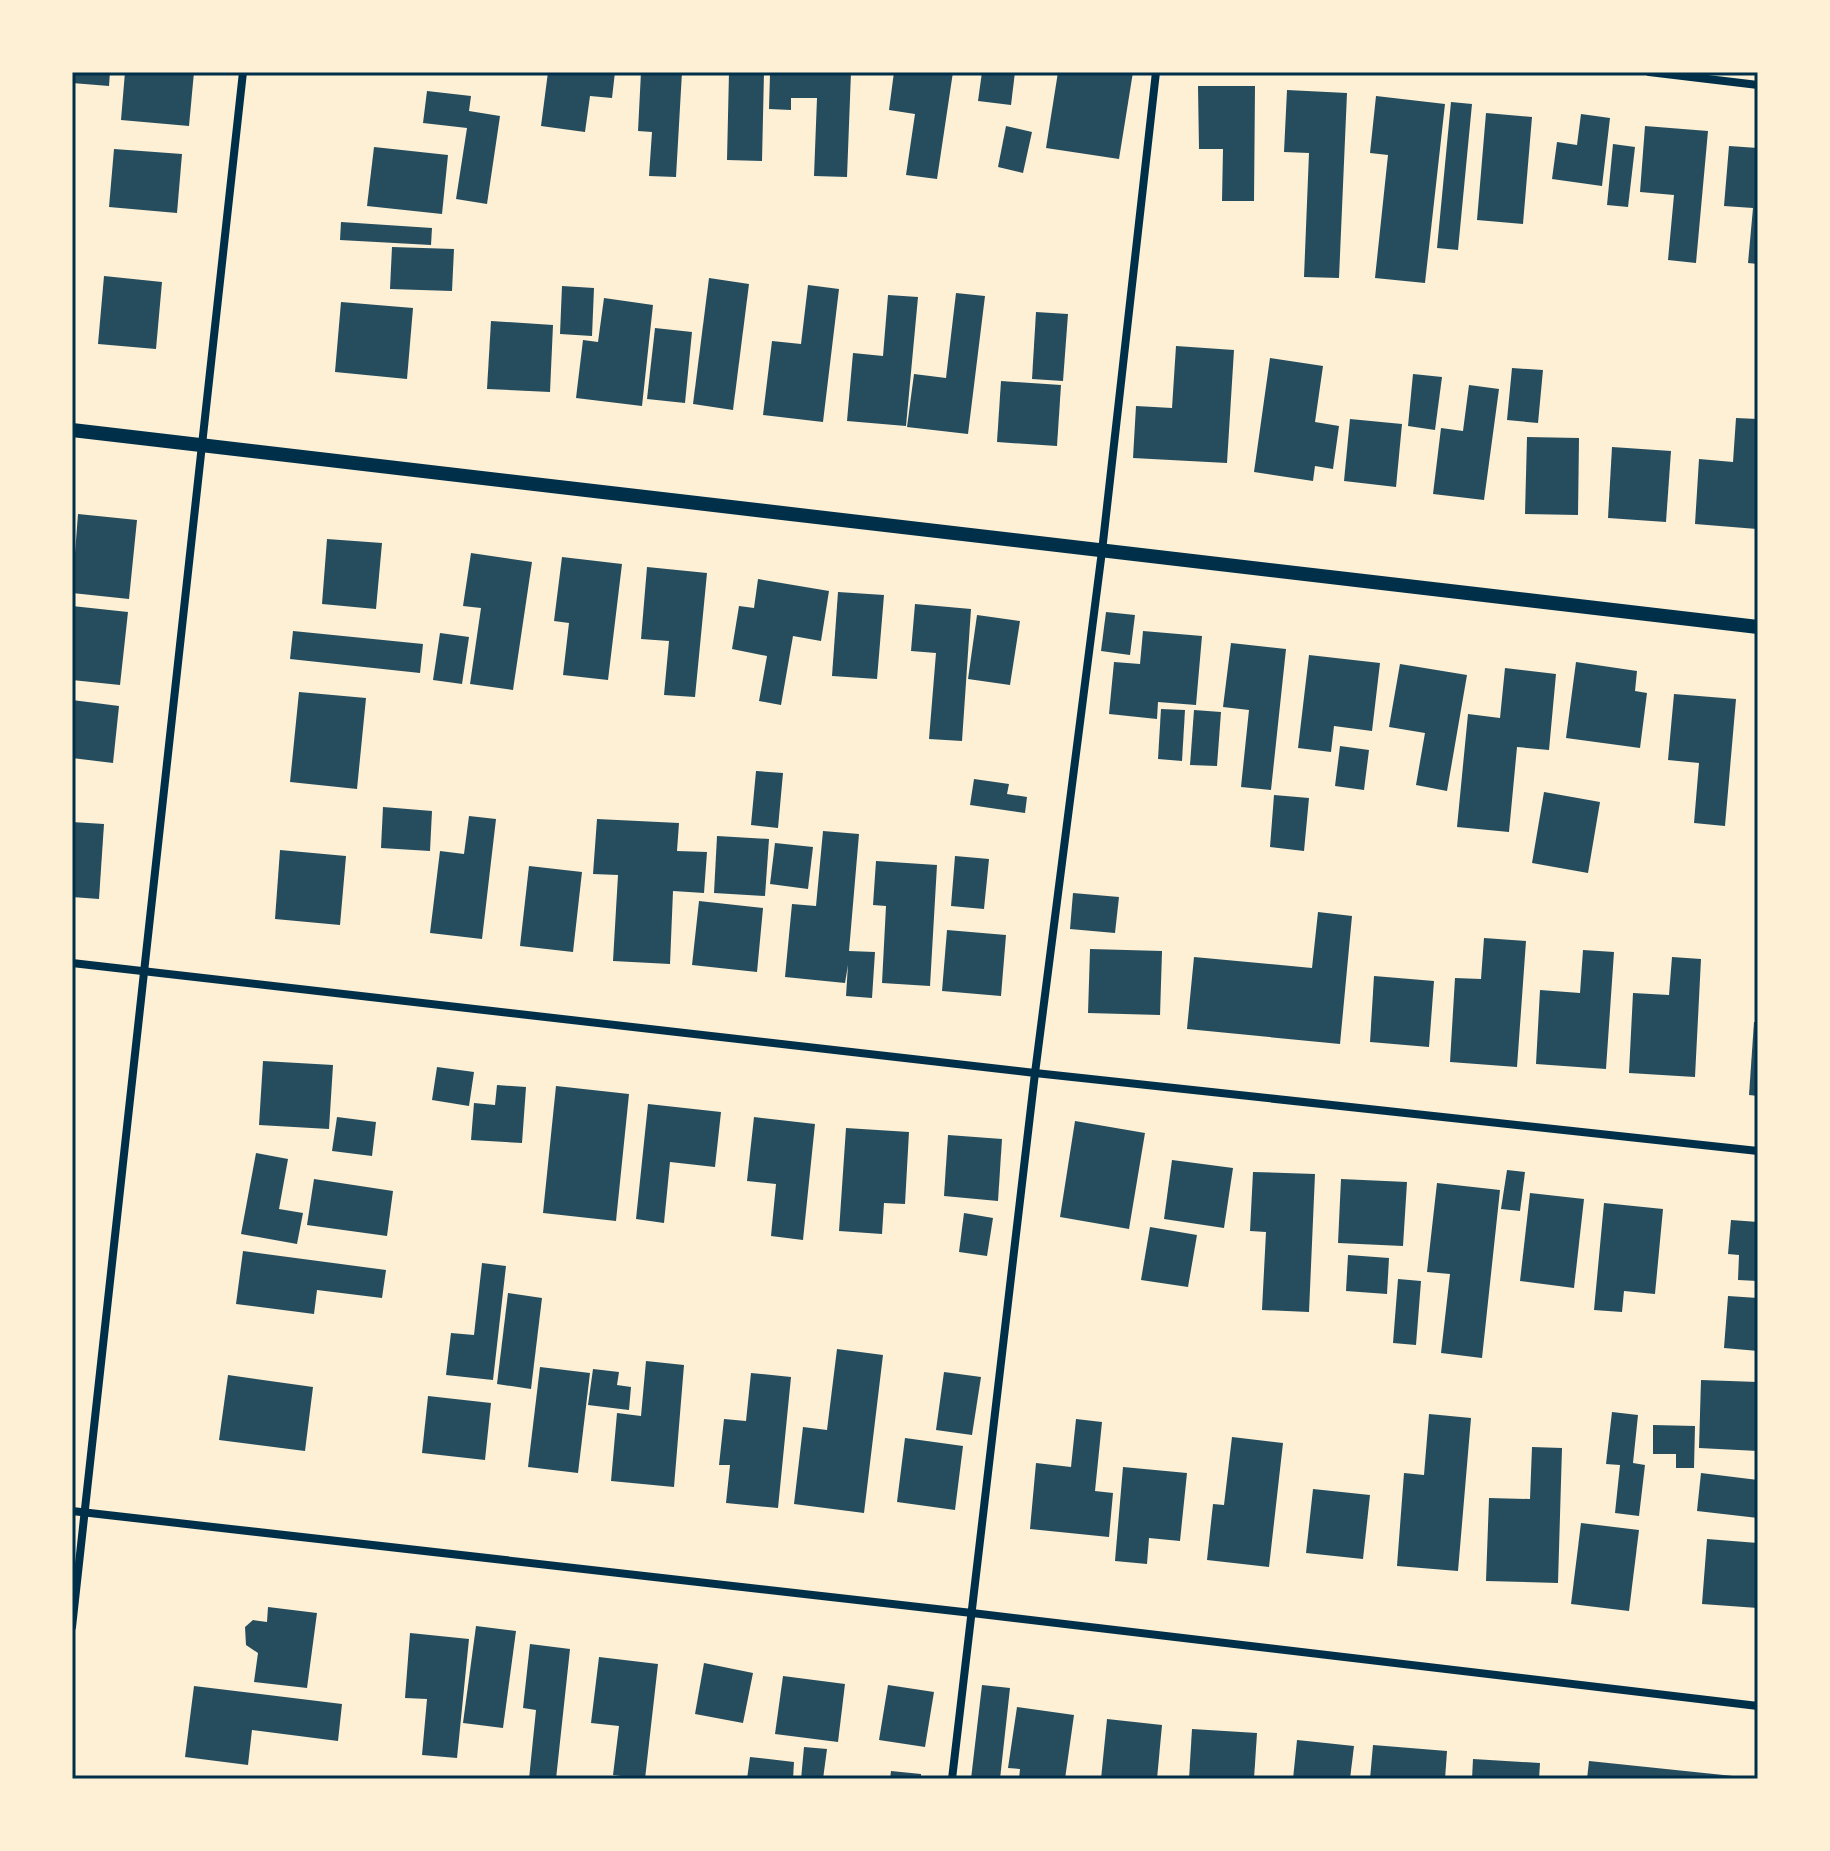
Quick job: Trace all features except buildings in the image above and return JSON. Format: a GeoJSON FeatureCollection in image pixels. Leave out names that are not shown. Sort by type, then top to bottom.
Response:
{"type":"FeatureCollection","features":[{"type":"Feature","properties":{"kind":"street"},"geometry":{"type":"LineString","coordinates":[[72,1627],[243,72]]}},
{"type":"Feature","properties":{"kind":"street"},"geometry":{"type":"LineString","coordinates":[[952,1779],[1035,1073],[1102,551],[1156,72]]}},
{"type":"Feature","properties":{"kind":"street"},"geometry":{"type":"LineString","coordinates":[[1649,72],[1758,85]]}},
{"type":"Feature","properties":{"kind":"street"},"geometry":{"type":"LineString","coordinates":[[72,430],[1758,627]]}},
{"type":"Feature","properties":{"kind":"street"},"geometry":{"type":"LineString","coordinates":[[72,963],[1035,1073],[1758,1151]]}},
{"type":"Feature","properties":{"kind":"street"},"geometry":{"type":"LineString","coordinates":[[72,1511],[1758,1706]]}}]}
